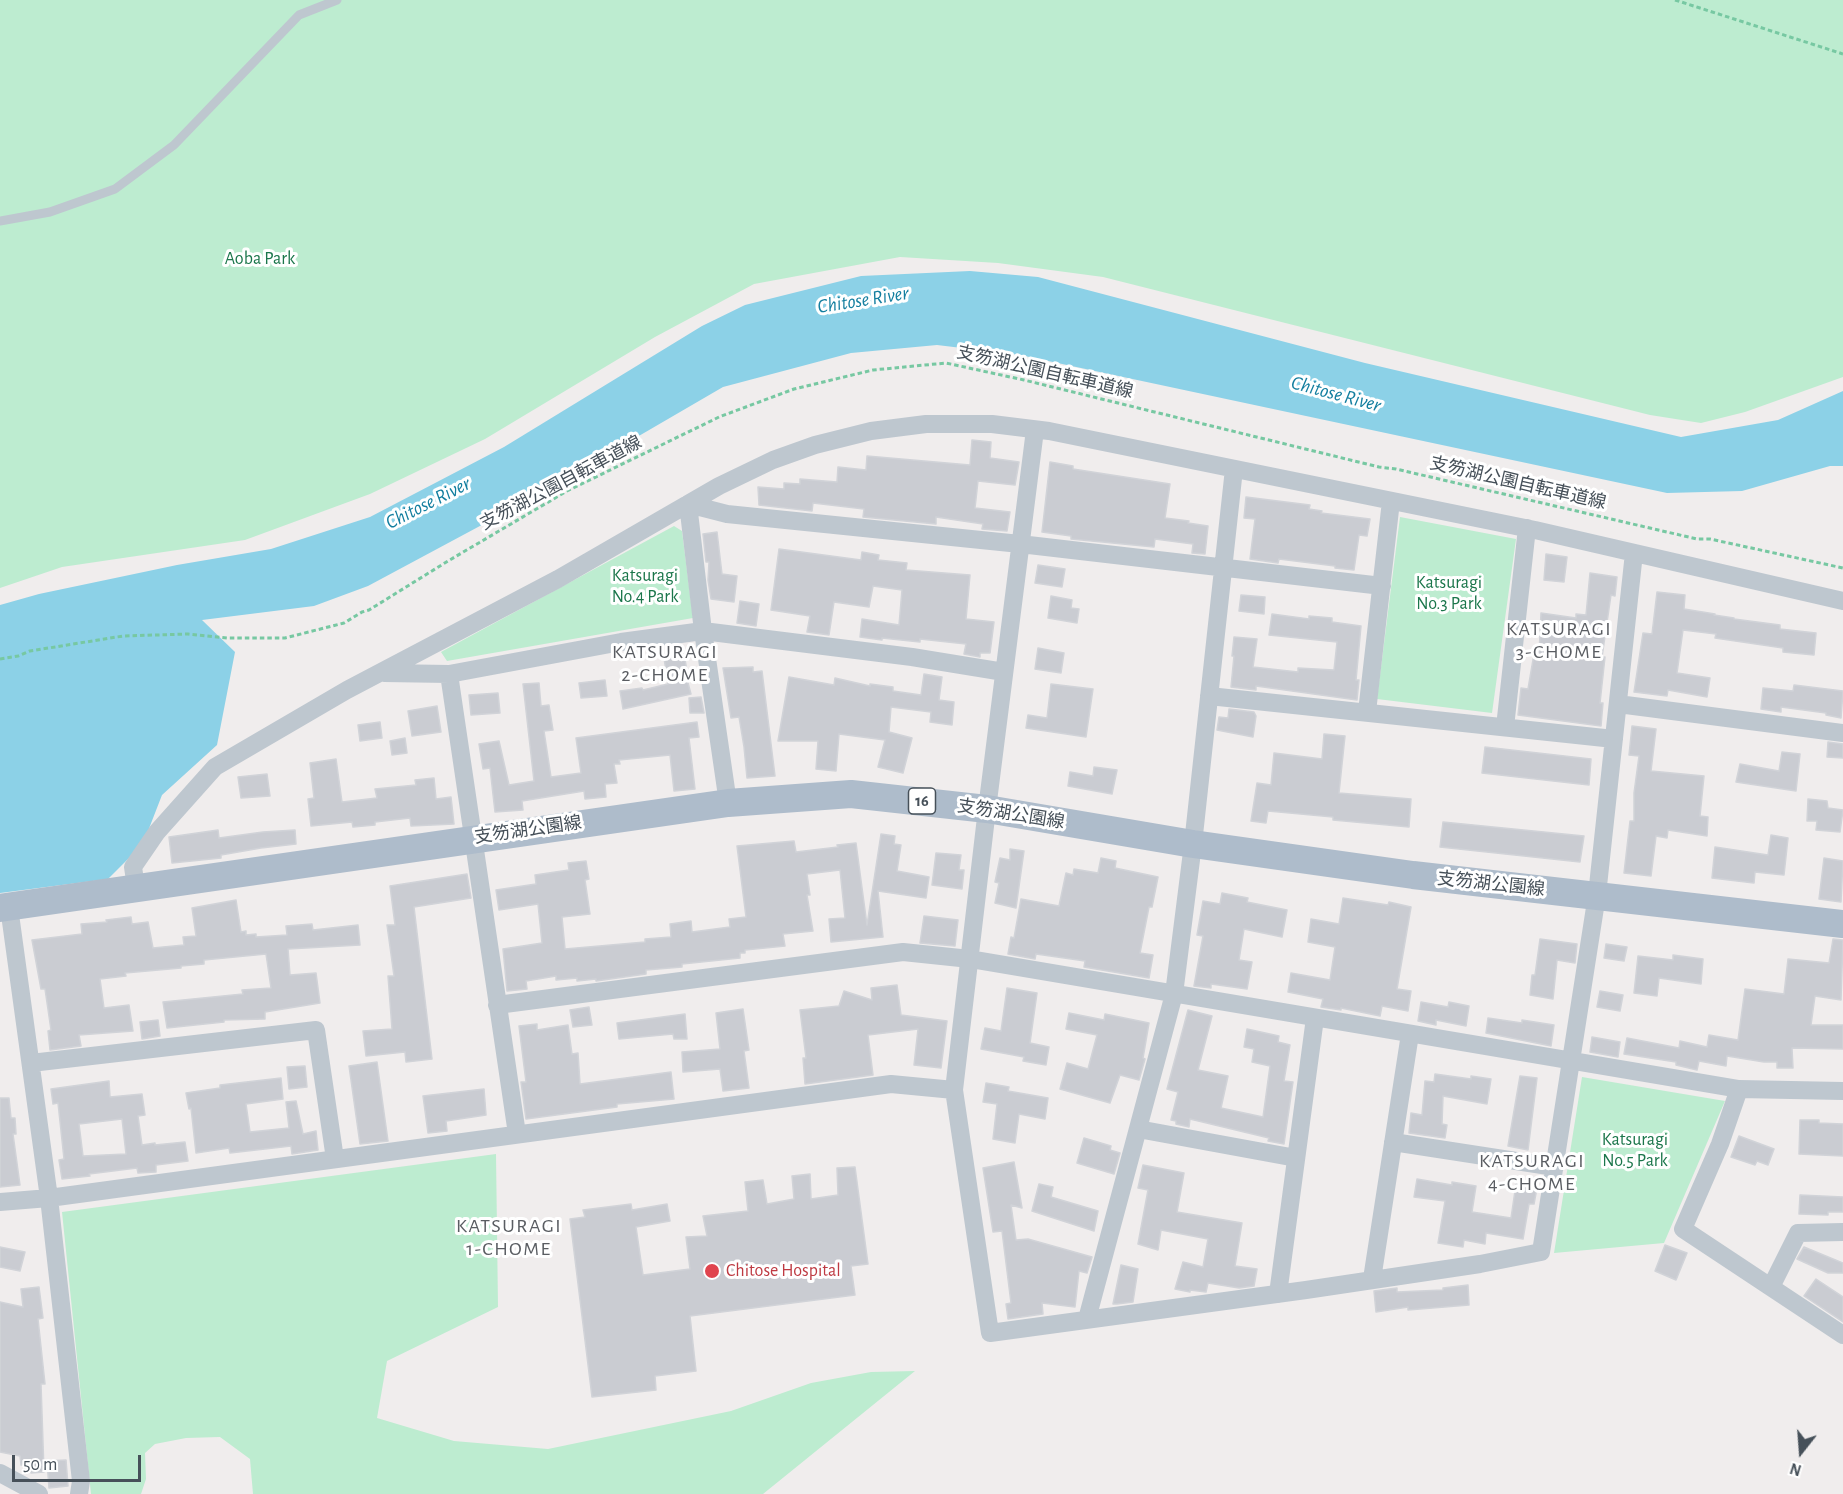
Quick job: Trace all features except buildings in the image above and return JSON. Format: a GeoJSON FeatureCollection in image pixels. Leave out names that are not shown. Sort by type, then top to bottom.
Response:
{"type":"FeatureCollection","features":[{"type":"Feature","properties":{"kind":"main road","name":"支笏湖公園線"},"geometry":{"type":"LineString","coordinates":[[4,908],[728,802],[851,794],[987,808],[1193,844],[1413,875],[1843,924]]}},
{"type":"Feature","properties":{"kind":"street"},"geometry":{"type":"LineString","coordinates":[[136,887],[134,867],[157,832],[215,767],[347,690],[558,579],[719,486],[773,460],[815,445],[871,431],[926,424],[992,424],[1035,430],[1527,528],[1843,601]]}},
{"type":"Feature","properties":{"kind":"street"},"geometry":{"type":"LineString","coordinates":[[1035,430],[954,1090],[990,1332],[1480,1264],[1542,1252],[1597,895],[1634,553]]}},
{"type":"Feature","properties":{"kind":"street"},"geometry":{"type":"LineString","coordinates":[[1087,1319],[1174,994],[1193,844],[1234,469]]}},
{"type":"Feature","properties":{"kind":"street"},"geometry":{"type":"LineString","coordinates":[[1367,712],[1391,501]]}},
{"type":"Feature","properties":{"kind":"street"},"geometry":{"type":"LineString","coordinates":[[688,504],[726,514],[1020,544],[1382,586]]}},
{"type":"Feature","properties":{"kind":"street"},"geometry":{"type":"LineString","coordinates":[[688,504],[703,631],[728,802]]}},
{"type":"Feature","properties":{"kind":"street"},"geometry":{"type":"LineString","coordinates":[[1505,727],[1527,528]]}},
{"type":"Feature","properties":{"kind":"street"},"geometry":{"type":"LineString","coordinates":[[382,673],[449,674],[621,642],[703,631],[912,657],[1004,672]]}},
{"type":"Feature","properties":{"kind":"street"},"geometry":{"type":"LineString","coordinates":[[449,674],[517,1134]]}},
{"type":"Feature","properties":{"kind":"street"},"geometry":{"type":"LineString","coordinates":[[1209,696],[1614,739]]}},
{"type":"Feature","properties":{"kind":"street"},"geometry":{"type":"LineString","coordinates":[[1618,704],[1843,733]]}},
{"type":"Feature","properties":{"kind":"street"},"geometry":{"type":"LineString","coordinates":[[4,908],[31,1063],[49,1198],[81,1481],[79,1494]]}},
{"type":"Feature","properties":{"kind":"street"},"geometry":{"type":"LineString","coordinates":[[497,1005],[903,952],[970,959],[1739,1089],[1843,1091]]}},
{"type":"Feature","properties":{"kind":"street"},"geometry":{"type":"LineString","coordinates":[[1278,1293],[1315,1018]]}},
{"type":"Feature","properties":{"kind":"street"},"geometry":{"type":"LineString","coordinates":[[31,1063],[316,1030],[335,1159]]}},
{"type":"Feature","properties":{"kind":"street"},"geometry":{"type":"LineString","coordinates":[[1372,1279],[1410,1034]]}},
{"type":"Feature","properties":{"kind":"street"},"geometry":{"type":"LineString","coordinates":[[0,1202],[49,1198],[891,1084],[954,1090]]}},
{"type":"Feature","properties":{"kind":"street"},"geometry":{"type":"LineString","coordinates":[[1739,1089],[1720,1144],[1683,1229],[1843,1335]]}},
{"type":"Feature","properties":{"kind":"street"},"geometry":{"type":"LineString","coordinates":[[1138,1129],[1296,1158]]}},
{"type":"Feature","properties":{"kind":"street"},"geometry":{"type":"LineString","coordinates":[[1393,1142],[1555,1167]]}},
{"type":"Feature","properties":{"kind":"street"},"geometry":{"type":"LineString","coordinates":[[1771,1287],[1798,1233],[1843,1232]]}},
{"type":"Feature","properties":{"kind":"street"},"geometry":{"type":"LineString","coordinates":[[0,1473],[39,1494]]}},
{"type":"Feature","properties":{"kind":"lane"},"geometry":{"type":"LineString","coordinates":[[0,221],[50,212],[115,189],[174,145],[298,15],[337,0]]}},
{"type":"Feature","properties":{"kind":"path"},"geometry":{"type":"LineString","coordinates":[[1675,0],[1843,54]]}},
{"type":"Feature","properties":{"kind":"path","name":"支笏湖公園自転車道線"},"geometry":{"type":"LineString","coordinates":[[0,659],[30,651],[123,636],[188,634],[227,638],[285,638],[344,623],[567,491],[719,417],[794,389],[873,370],[945,363],[1024,380],[1378,467],[1396,469],[1697,539],[1710,539],[1843,568]]}},
{"type":"Feature","properties":{"kind":"green space","name":"Aoba Park"},"geometry":{"type":"Polygon","coordinates":[[[0,0],[1843,0],[1843,377],[1745,412],[1701,423],[1650,415],[1103,277],[998,263],[900,257],[754,284],[655,337],[485,439],[370,494],[245,540],[62,567],[0,588],[0,0]]]}},
{"type":"Feature","properties":{"kind":"green space","name":"Katsuragi No.3 Park"},"geometry":{"type":"Polygon","coordinates":[[[1400,517],[1516,539],[1492,713],[1377,699],[1400,517]]]}},
{"type":"Feature","properties":{"kind":"green space","name":"Katsuragi No.4 Park"},"geometry":{"type":"Polygon","coordinates":[[[674,526],[682,531],[693,618],[447,661],[441,652],[674,526]]]}},
{"type":"Feature","properties":{"kind":"green space","name":"Katsuragi No.5 Park"},"geometry":{"type":"Polygon","coordinates":[[[1582,1077],[1725,1101],[1664,1243],[1554,1253],[1582,1077]]]}},
{"type":"Feature","properties":{"kind":"green space"},"geometry":{"type":"Polygon","coordinates":[[[496,1154],[498,1307],[387,1361],[377,1418],[454,1441],[548,1449],[731,1411],[811,1383],[871,1372],[915,1371],[763,1494],[253,1494],[250,1459],[220,1437],[186,1438],[155,1444],[145,1453],[146,1479],[141,1494],[91,1494],[62,1212],[496,1154]]]}},
{"type":"Feature","properties":{"kind":"water","name":"Chitose River"},"geometry":{"type":"Polygon","coordinates":[[[970,271],[1038,277],[1365,363],[1681,437],[1778,420],[1843,391],[1843,466],[1830,466],[1742,491],[1667,493],[1020,355],[937,345],[851,353],[723,387],[534,497],[368,586],[314,606],[202,620],[235,652],[217,745],[162,795],[143,844],[108,879],[0,893],[0,605],[39,594],[177,565],[271,549],[370,517],[504,447],[702,326],[745,305],[861,276],[970,271]]]}},
{"type":"Feature","properties":{"kind":"place","name":"Chitose Hospital"},"geometry":{"type":"Point","coordinates":[712,1271]}},
{"type":"Feature","properties":{"kind":"district","name":"KATSURAGI 3-CHOME"},"geometry":{"type":"Point","coordinates":[1559,640]}},
{"type":"Feature","properties":{"kind":"district","name":"KATSURAGI 2-CHOME"},"geometry":{"type":"Point","coordinates":[665,664]}},
{"type":"Feature","properties":{"kind":"district","name":"KATSURAGI 4-CHOME"},"geometry":{"type":"Point","coordinates":[1532,1172]}},
{"type":"Feature","properties":{"kind":"district","name":"KATSURAGI 1-CHOME"},"geometry":{"type":"Point","coordinates":[509,1238]}}]}
